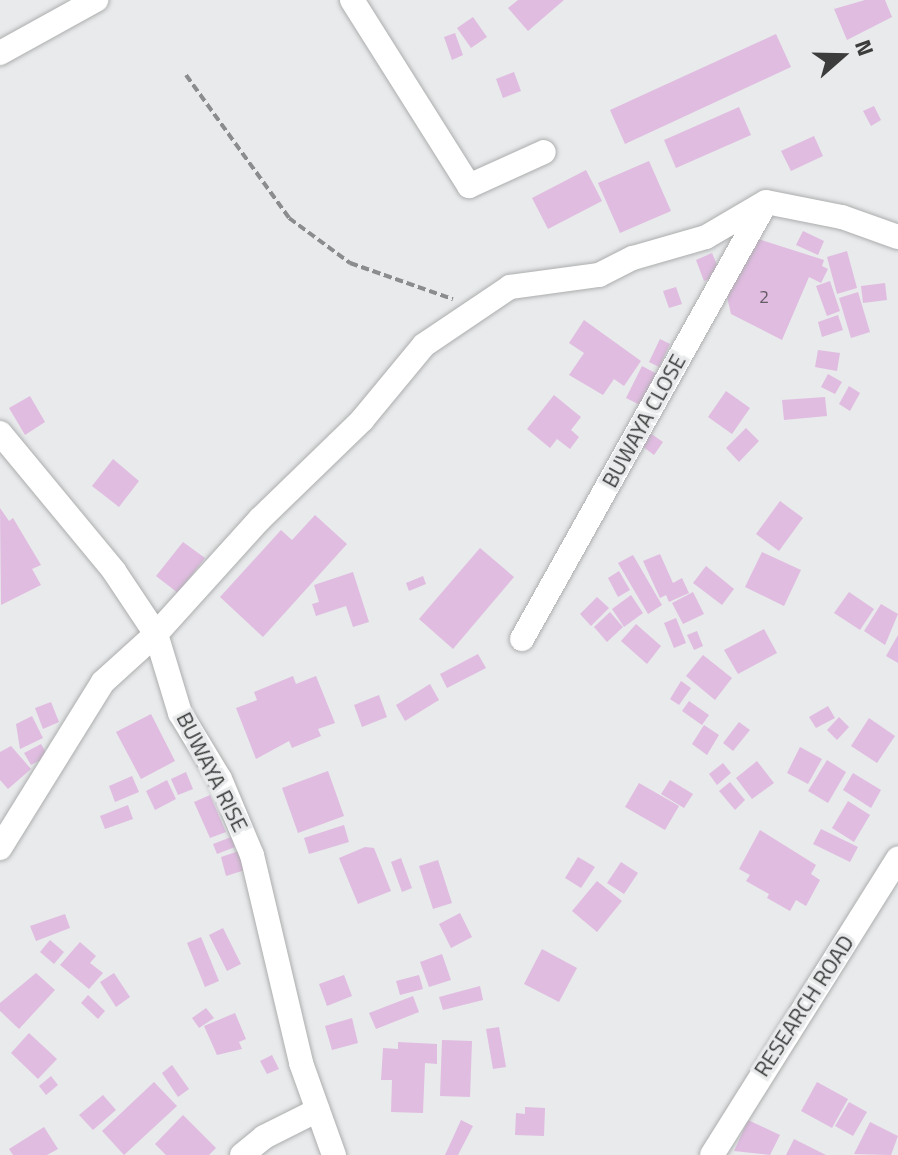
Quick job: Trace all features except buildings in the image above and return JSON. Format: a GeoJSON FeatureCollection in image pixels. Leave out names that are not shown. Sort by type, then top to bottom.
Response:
{"type":"FeatureCollection","features":[{"type":"Feature","properties":{"kind":"street"},"geometry":{"type":"LineString","coordinates":[[0,53],[96,0]]}},
{"type":"Feature","properties":{"kind":"street"},"geometry":{"type":"LineString","coordinates":[[352,0],[469,186],[544,152]]}},
{"type":"Feature","properties":{"kind":"street"},"geometry":{"type":"LineString","coordinates":[[0,848],[103,682],[156,634],[260,519],[362,420],[424,345],[510,287],[599,275],[633,258],[706,237],[766,202],[842,217],[898,237]]}},
{"type":"Feature","properties":{"kind":"street","name":"BUWAYA CLOSE"},"geometry":{"type":"LineString","coordinates":[[522,639],[766,202]]}},
{"type":"Feature","properties":{"kind":"street","name":"BUWAYA RISE"},"geometry":{"type":"LineString","coordinates":[[0,433],[114,571],[156,634],[180,713],[220,779],[252,855],[293,1033],[334,1155]]}},
{"type":"Feature","properties":{"kind":"street","name":"RESEARCH ROAD"},"geometry":{"type":"LineString","coordinates":[[712,1155],[898,858]]}},
{"type":"Feature","properties":{"kind":"street"},"geometry":{"type":"LineString","coordinates":[[242,1155],[264,1137],[318,1110]]}},
{"type":"Feature","properties":{"kind":"path"},"geometry":{"type":"LineString","coordinates":[[186,75],[289,218],[350,263],[450,300],[465,297]]}}]}
